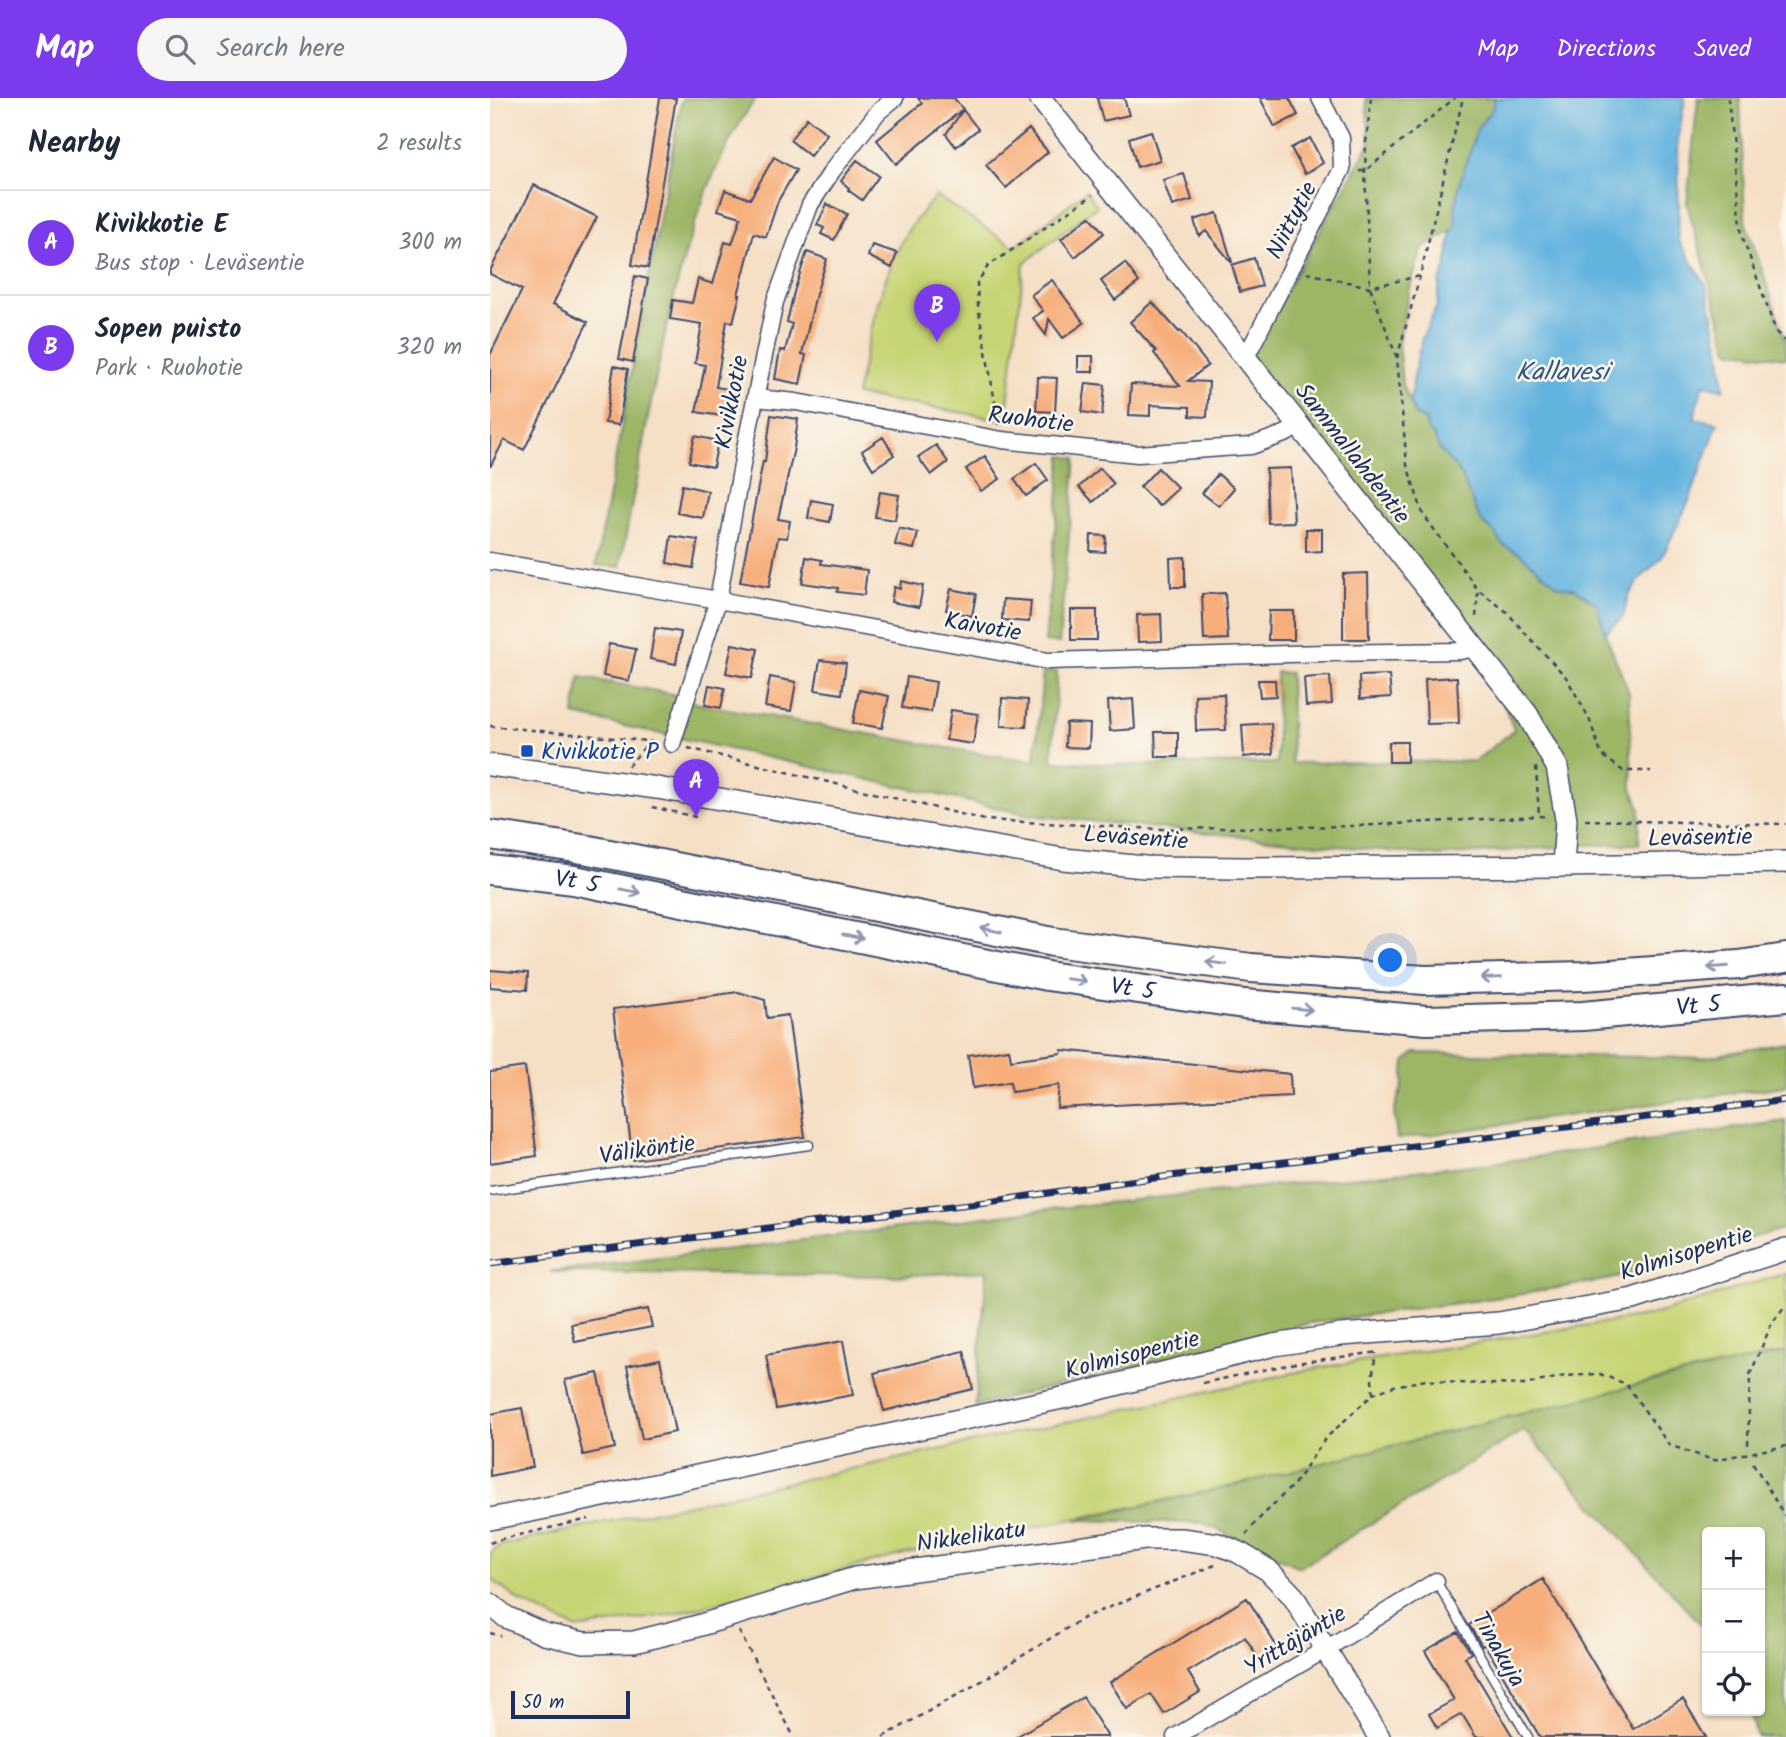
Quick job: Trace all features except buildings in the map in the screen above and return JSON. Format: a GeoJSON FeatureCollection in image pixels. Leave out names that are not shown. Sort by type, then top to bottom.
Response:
{"type":"FeatureCollection","features":[{"type":"Feature","properties":{"kind":"highway","name":"Vt 5"},"geometry":{"type":"LineString","coordinates":[[490,835],[589,850],[1053,942],[1251,968],[1425,980],[1583,976],[1739,965],[1786,958]]}},
{"type":"Feature","properties":{"kind":"highway","name":"Vt 5"},"geometry":{"type":"LineString","coordinates":[[490,870],[575,880],[1047,976],[1244,1004],[1427,1020],[1583,1016],[1786,997]]}},
{"type":"Feature","properties":{"kind":"main road","name":"Sammallahdentie"},"geometry":{"type":"LineString","coordinates":[[1040,98],[1527,714],[1556,767],[1566,819],[1563,866]]}},
{"type":"Feature","properties":{"kind":"main road","name":"Leväsentie"},"geometry":{"type":"LineString","coordinates":[[490,765],[657,788],[1050,857],[1145,867],[1563,866],[1786,862]]}},
{"type":"Feature","properties":{"kind":"main road","name":"Kolmisopentie"},"geometry":{"type":"LineString","coordinates":[[490,1518],[1067,1397],[1274,1345],[1341,1335],[1499,1324],[1633,1299],[1786,1249]]}},
{"type":"Feature","properties":{"kind":"main road","name":"Nikkelikatu"},"geometry":{"type":"LineString","coordinates":[[490,1604],[506,1617],[544,1634],[583,1643],[635,1642],[855,1578],[1145,1539],[1181,1539],[1218,1544],[1238,1552],[1268,1570],[1293,1596],[1379,1737]]}},
{"type":"Feature","properties":{"kind":"street","name":"Kivikkotie"},"geometry":{"type":"LineString","coordinates":[[672,744],[718,600],[775,302],[810,205],[832,171],[878,112],[895,98]]}},
{"type":"Feature","properties":{"kind":"street","name":"Niittytie"},"geometry":{"type":"LineString","coordinates":[[1245,359],[1342,169],[1341,138],[1320,98]]}},
{"type":"Feature","properties":{"kind":"street","name":"Ruohotie"},"geometry":{"type":"LineString","coordinates":[[756,398],[796,402],[1002,440],[1138,454],[1251,446],[1287,433],[1298,425]]}},
{"type":"Feature","properties":{"kind":"street","name":"Kaivotie"},"geometry":{"type":"LineString","coordinates":[[490,561],[1048,661],[1460,652],[1475,648]]}},
{"type":"Feature","properties":{"kind":"street","name":"Yrittäjäntie"},"geometry":{"type":"LineString","coordinates":[[1175,1737],[1436,1581]]}},
{"type":"Feature","properties":{"kind":"lane","name":"Väliköntie"},"geometry":{"type":"LineString","coordinates":[[490,1191],[809,1145]]}},
{"type":"Feature","properties":{"kind":"lane","name":"Tinakuja"},"geometry":{"type":"LineString","coordinates":[[1436,1581],[1528,1737]]}},
{"type":"Feature","properties":{"kind":"path"},"geometry":{"type":"LineString","coordinates":[[1371,98],[1365,172],[1370,287],[1397,358],[1407,465],[1423,514],[1478,590],[1507,612],[1566,677],[1589,718],[1601,754],[1623,771],[1651,771]]}},
{"type":"Feature","properties":{"kind":"path"},"geometry":{"type":"LineString","coordinates":[[1365,172],[1455,98]]}},
{"type":"Feature","properties":{"kind":"path"},"geometry":{"type":"LineString","coordinates":[[1397,358],[1420,276],[1463,98]]}},
{"type":"Feature","properties":{"kind":"path"},"geometry":{"type":"LineString","coordinates":[[1728,98],[1742,235],[1776,332],[1786,342]]}},
{"type":"Feature","properties":{"kind":"path"},"geometry":{"type":"LineString","coordinates":[[1002,440],[978,306],[977,283],[988,266],[1098,191]]}},
{"type":"Feature","properties":{"kind":"path"},"geometry":{"type":"LineString","coordinates":[[1291,269],[1370,287],[1420,276]]}},
{"type":"Feature","properties":{"kind":"path"},"geometry":{"type":"LineString","coordinates":[[1475,648],[1478,590]]}},
{"type":"Feature","properties":{"kind":"path"},"geometry":{"type":"LineString","coordinates":[[490,726],[672,744],[985,820],[1158,829],[1357,826],[1539,816]]}},
{"type":"Feature","properties":{"kind":"path"},"geometry":{"type":"LineString","coordinates":[[1566,819],[1786,824]]}},
{"type":"Feature","properties":{"kind":"path"},"geometry":{"type":"LineString","coordinates":[[1748,1445],[1750,1375],[1771,1325],[1786,1304]]}},
{"type":"Feature","properties":{"kind":"path"},"geometry":{"type":"LineString","coordinates":[[1201,1384],[1296,1363],[1389,1351]]}},
{"type":"Feature","properties":{"kind":"path"},"geometry":{"type":"LineString","coordinates":[[1373,1394],[1376,1353]]}},
{"type":"Feature","properties":{"kind":"path"},"geometry":{"type":"LineString","coordinates":[[1237,1541],[1247,1534],[1295,1483],[1325,1439],[1373,1394],[1394,1386],[1426,1380],[1524,1385],[1565,1376],[1600,1374],[1626,1384],[1669,1445],[1713,1460],[1786,1446]]}},
{"type":"Feature","properties":{"kind":"path"},"geometry":{"type":"LineString","coordinates":[[1754,1463],[1786,1518]]}},
{"type":"Feature","properties":{"kind":"path"},"geometry":{"type":"LineString","coordinates":[[490,1543],[592,1519]]}},
{"type":"Feature","properties":{"kind":"path"},"geometry":{"type":"LineString","coordinates":[[1205,1570],[1207,1558]]}},
{"type":"Feature","properties":{"kind":"path"},"geometry":{"type":"LineString","coordinates":[[883,1737],[980,1682],[1085,1617],[1215,1565]]}},
{"type":"Feature","properties":{"kind":"path"},"geometry":{"type":"LineString","coordinates":[[1296,1625],[1294,1642],[1307,1660]]}},
{"type":"Feature","properties":{"kind":"path"},"geometry":{"type":"LineString","coordinates":[[737,1627],[794,1737]]}},
{"type":"Feature","properties":{"kind":"path"},"geometry":{"type":"LineString","coordinates":[[490,1633],[503,1637]]}},
{"type":"Feature","properties":{"kind":"green space"},"geometry":{"type":"Polygon","coordinates":[[[682,98],[756,98],[724,152],[689,240],[659,360],[620,567],[596,565],[682,98]]]}},
{"type":"Feature","properties":{"kind":"green space"},"geometry":{"type":"Polygon","coordinates":[[[1366,98],[1494,98],[1491,111],[1478,128],[1460,182],[1455,210],[1456,224],[1452,231],[1422,248],[1398,343],[1402,385],[1416,416],[1425,420],[1439,449],[1459,471],[1481,521],[1494,532],[1503,545],[1520,554],[1557,585],[1575,589],[1597,604],[1605,633],[1629,693],[1632,788],[1640,808],[1639,844],[1582,845],[1439,856],[1030,815],[574,715],[580,677],[672,694],[699,704],[1035,761],[1043,671],[1057,672],[1052,761],[1125,765],[1277,763],[1276,672],[1290,673],[1292,763],[1475,761],[1514,730],[1479,641],[1249,356],[1370,143],[1366,98]]]}},
{"type":"Feature","properties":{"kind":"green space"},"geometry":{"type":"Polygon","coordinates":[[[1698,98],[1740,98],[1745,221],[1786,341],[1786,358],[1729,350],[1687,204],[1698,98]]]}},
{"type":"Feature","properties":{"kind":"green space"},"geometry":{"type":"Polygon","coordinates":[[[1086,191],[1097,206],[1024,263],[1006,420],[856,395],[875,313],[896,253],[916,219],[936,196],[1015,247],[1086,191]]]}},
{"type":"Feature","properties":{"kind":"green space"},"geometry":{"type":"Polygon","coordinates":[[[1062,456],[1076,458],[1059,643],[1045,642],[1062,456]]]}},
{"type":"Feature","properties":{"kind":"green space"},"geometry":{"type":"Polygon","coordinates":[[[1786,1043],[1786,1086],[1397,1139],[1394,1111],[1403,1084],[1405,1062],[1415,1053],[1701,1058],[1786,1043]]]}},
{"type":"Feature","properties":{"kind":"green space"},"geometry":{"type":"Polygon","coordinates":[[[1786,1121],[1786,1228],[1611,1279],[1310,1323],[975,1406],[987,1271],[896,1276],[550,1272],[1048,1209],[1492,1163],[1786,1121]]]}},
{"type":"Feature","properties":{"kind":"green space"},"geometry":{"type":"Polygon","coordinates":[[[1786,1273],[1786,1352],[1661,1379],[1219,1489],[904,1554],[673,1614],[577,1629],[519,1601],[490,1578],[490,1553],[501,1545],[1311,1369],[1652,1315],[1786,1273]]]}},
{"type":"Feature","properties":{"kind":"green space"},"geometry":{"type":"Polygon","coordinates":[[[1786,1352],[1786,1737],[1757,1737],[1751,1716],[1765,1716],[1765,1527],[1702,1527],[1702,1626],[1524,1430],[1300,1567],[1203,1523],[1076,1520],[1219,1489],[1661,1379],[1786,1352]]]}},
{"type":"Feature","properties":{"kind":"water","name":"Kallavesi"},"geometry":{"type":"Polygon","coordinates":[[[1494,98],[1685,98],[1678,139],[1679,241],[1706,285],[1721,354],[1724,390],[1703,384],[1694,418],[1718,423],[1689,501],[1662,557],[1640,579],[1628,597],[1623,617],[1605,633],[1597,604],[1575,589],[1557,585],[1520,554],[1503,545],[1494,532],[1481,521],[1459,471],[1439,449],[1425,420],[1416,416],[1410,402],[1422,338],[1437,306],[1440,282],[1456,224],[1455,210],[1460,182],[1478,127],[1491,111],[1494,98]]]}},
{"type":"Feature","properties":{"kind":"railway"},"geometry":{"type":"LineString","coordinates":[[490,1264],[1786,1100]]}},
{"type":"Feature","properties":{"kind":"place","name":"Sopen puisto"},"geometry":{"type":"Point","coordinates":[937,342]}},
{"type":"Feature","properties":{"kind":"place","name":"Kivikkotie P"},"geometry":{"type":"Point","coordinates":[527,751]}},
{"type":"Feature","properties":{"kind":"place","name":"Kivikkotie E"},"geometry":{"type":"Point","coordinates":[696,817]}}]}
